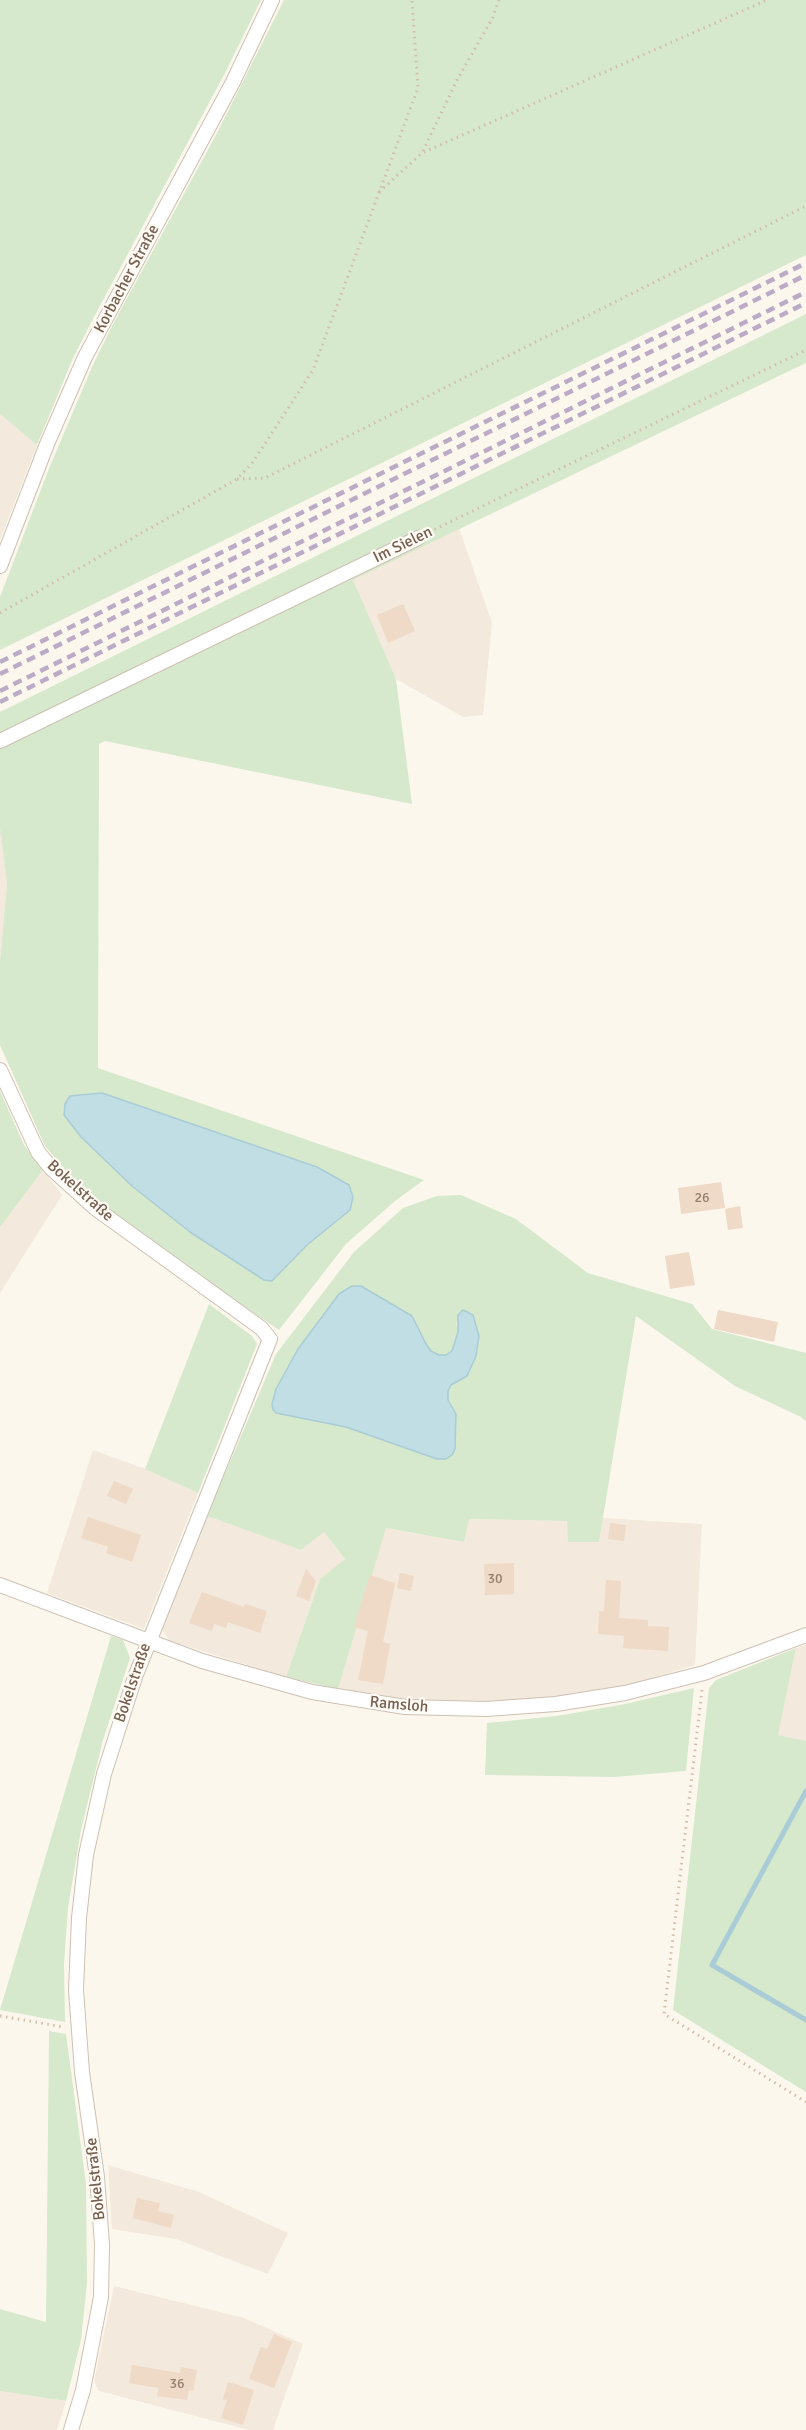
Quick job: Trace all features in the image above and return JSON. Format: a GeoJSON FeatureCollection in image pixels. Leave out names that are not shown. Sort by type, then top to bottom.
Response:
{"type":"FeatureCollection","features":[{"type":"Feature","properties":{"kind":"street","name":"Korbacher Straße"},"geometry":{"type":"LineString","coordinates":[[0,566],[47,444],[86,357],[233,82],[272,0]]}},
{"type":"Feature","properties":{"kind":"street","name":"Im Sielen"},"geometry":{"type":"LineString","coordinates":[[0,741],[417,538]]}},
{"type":"Feature","properties":{"kind":"street","name":"Bokelstraße"},"geometry":{"type":"LineString","coordinates":[[0,1070],[38,1152],[51,1168],[95,1208],[261,1328],[270,1339],[147,1642],[118,1724],[86,1855],[77,1945],[78,2027],[97,2177],[102,2244],[102,2297],[82,2390],[70,2430]]}},
{"type":"Feature","properties":{"kind":"street","name":"Ramsloh"},"geometry":{"type":"LineString","coordinates":[[0,1585],[202,1661],[312,1692],[405,1707],[486,1709],[556,1704],[625,1693],[704,1673],[806,1635]]}},
{"type":"Feature","properties":{"kind":"path"},"geometry":{"type":"LineString","coordinates":[[0,613],[237,478],[253,462],[313,370],[418,88],[412,0]]}},
{"type":"Feature","properties":{"kind":"path"},"geometry":{"type":"LineString","coordinates":[[422,153],[457,80],[492,19],[499,0]]}},
{"type":"Feature","properties":{"kind":"path"},"geometry":{"type":"LineString","coordinates":[[378,193],[422,153],[766,0]]}},
{"type":"Feature","properties":{"kind":"path"},"geometry":{"type":"LineString","coordinates":[[237,478],[265,478],[806,206]]}},
{"type":"Feature","properties":{"kind":"path","name":"Im Sielen"},"geometry":{"type":"LineString","coordinates":[[417,538],[806,350]]}},
{"type":"Feature","properties":{"kind":"path"},"geometry":{"type":"LineString","coordinates":[[704,1673],[664,2014],[806,2102]]}},
{"type":"Feature","properties":{"kind":"path"},"geometry":{"type":"LineString","coordinates":[[0,2016],[56,2026],[78,2027]]}},
{"type":"Feature","properties":{"kind":"shaded area"},"geometry":{"type":"Polygon","coordinates":[[[0,414],[37,445],[0,540],[0,414]]]}},
{"type":"Feature","properties":{"kind":"shaded area"},"geometry":{"type":"Polygon","coordinates":[[[459,528],[492,623],[483,715],[463,717],[396,679],[352,580],[459,528]]]}},
{"type":"Feature","properties":{"kind":"shaded area"},"geometry":{"type":"Polygon","coordinates":[[[0,829],[7,883],[0,962],[0,829]]]}},
{"type":"Feature","properties":{"kind":"shaded area"},"geometry":{"type":"Polygon","coordinates":[[[43,1170],[62,1195],[0,1293],[0,1227],[43,1170]]]}},
{"type":"Feature","properties":{"kind":"shaded area"},"geometry":{"type":"Polygon","coordinates":[[[93,1450],[145,1469],[198,1493],[144,1629],[47,1593],[93,1450]]]}},
{"type":"Feature","properties":{"kind":"shaded area"},"geometry":{"type":"Polygon","coordinates":[[[207,1516],[301,1550],[324,1532],[345,1559],[320,1579],[286,1677],[170,1641],[162,1630],[207,1516]]]}},
{"type":"Feature","properties":{"kind":"shaded area"},"geometry":{"type":"Polygon","coordinates":[[[603,1518],[702,1524],[695,1665],[626,1686],[556,1698],[484,1702],[405,1701],[338,1689],[385,1528],[464,1542],[468,1519],[568,1521],[568,1542],[599,1542],[603,1518]]]}},
{"type":"Feature","properties":{"kind":"shaded area"},"geometry":{"type":"Polygon","coordinates":[[[806,1645],[806,1741],[778,1735],[796,1648],[806,1645]]]}},
{"type":"Feature","properties":{"kind":"shaded area"},"geometry":{"type":"Polygon","coordinates":[[[108,2165],[199,2192],[288,2233],[268,2274],[176,2239],[112,2229],[108,2165]]]}},
{"type":"Feature","properties":{"kind":"shaded area"},"geometry":{"type":"Polygon","coordinates":[[[114,2286],[244,2318],[303,2344],[273,2430],[249,2430],[99,2391],[94,2381],[114,2286]]]}},
{"type":"Feature","properties":{"kind":"shaded area"},"geometry":{"type":"Polygon","coordinates":[[[0,2391],[66,2401],[57,2430],[0,2430],[0,2391]]]}},
{"type":"Feature","properties":{"kind":"green space"},"geometry":{"type":"Polygon","coordinates":[[[0,0],[261,0],[224,75],[73,358],[37,445],[0,414],[0,0]]]}},
{"type":"Feature","properties":{"kind":"green space"},"geometry":{"type":"Polygon","coordinates":[[[284,0],[806,0],[806,255],[0,650],[0,597],[48,471],[92,367],[216,135],[284,0]]]}},
{"type":"Feature","properties":{"kind":"green space"},"geometry":{"type":"Polygon","coordinates":[[[806,314],[806,363],[353,580],[396,679],[412,804],[105,741],[99,744],[98,1068],[424,1180],[395,1201],[346,1244],[279,1330],[137,1233],[75,1181],[45,1146],[0,1045],[0,962],[7,883],[0,829],[0,712],[806,314]],[[64,1115],[82,1137],[132,1186],[190,1232],[264,1280],[272,1281],[307,1245],[64,1115]]]}},
{"type":"Feature","properties":{"kind":"green space"},"geometry":{"type":"Polygon","coordinates":[[[0,1091],[24,1145],[43,1170],[0,1227],[0,1091]]]}},
{"type":"Feature","properties":{"kind":"green space"},"geometry":{"type":"Polygon","coordinates":[[[461,1195],[516,1219],[588,1273],[692,1304],[712,1329],[806,1353],[806,1421],[735,1386],[636,1316],[599,1542],[568,1542],[567,1521],[469,1519],[464,1542],[386,1528],[338,1689],[286,1677],[320,1579],[345,1559],[324,1532],[301,1550],[207,1516],[276,1354],[354,1252],[403,1208],[437,1196],[461,1195]],[[360,1286],[339,1294],[298,1349],[276,1389],[273,1410],[276,1413],[346,1427],[437,1459],[456,1415],[448,1400],[448,1391],[451,1385],[467,1376],[476,1356],[456,1321],[458,1332],[452,1351],[446,1355],[439,1355],[431,1351],[412,1316],[360,1286]]]}},
{"type":"Feature","properties":{"kind":"green space"},"geometry":{"type":"Polygon","coordinates":[[[209,1304],[252,1336],[257,1344],[198,1493],[145,1469],[209,1304]]]}},
{"type":"Feature","properties":{"kind":"green space"},"geometry":{"type":"Polygon","coordinates":[[[111,1636],[123,1640],[130,1658],[103,1740],[81,1830],[68,1908],[64,1963],[65,2022],[0,2010],[111,1636]]]}},
{"type":"Feature","properties":{"kind":"green space"},"geometry":{"type":"Polygon","coordinates":[[[796,1648],[778,1735],[806,1741],[806,2092],[673,2010],[709,1688],[716,1680],[796,1648]]]}},
{"type":"Feature","properties":{"kind":"green space"},"geometry":{"type":"Polygon","coordinates":[[[694,1688],[686,1771],[614,1777],[485,1775],[487,1723],[557,1716],[625,1704],[694,1688]]]}},
{"type":"Feature","properties":{"kind":"green space"},"geometry":{"type":"Polygon","coordinates":[[[49,2031],[66,2034],[86,2184],[87,2283],[81,2340],[66,2401],[0,2391],[0,2309],[46,2322],[49,2031]]]}},
{"type":"Feature","properties":{"kind":"water"},"geometry":{"type":"Polygon","coordinates":[[[102,1093],[317,1167],[349,1185],[353,1197],[350,1210],[307,1245],[272,1281],[264,1280],[190,1232],[132,1186],[81,1137],[64,1115],[65,1104],[70,1096],[102,1093]]]}},
{"type":"Feature","properties":{"kind":"water"},"geometry":{"type":"Polygon","coordinates":[[[352,1286],[361,1286],[412,1316],[426,1344],[431,1351],[439,1355],[446,1355],[452,1351],[458,1332],[458,1315],[463,1310],[473,1315],[479,1336],[476,1356],[467,1376],[451,1385],[448,1391],[448,1400],[456,1414],[455,1449],[446,1459],[437,1459],[346,1427],[276,1413],[273,1410],[272,1404],[276,1389],[298,1349],[339,1294],[352,1286]]]}},
{"type":"Feature","properties":{"kind":"building"},"geometry":{"type":"Polygon","coordinates":[[[403,604],[415,631],[388,643],[377,615],[403,604]]]}},
{"type":"Feature","properties":{"kind":"building"},"geometry":{"type":"Polygon","coordinates":[[[721,1182],[725,1208],[681,1214],[678,1188],[721,1182]]]}},
{"type":"Feature","properties":{"kind":"building"},"geometry":{"type":"Polygon","coordinates":[[[740,1206],[743,1228],[728,1230],[725,1209],[740,1206]]]}},
{"type":"Feature","properties":{"kind":"building"},"geometry":{"type":"Polygon","coordinates":[[[689,1252],[695,1285],[670,1289],[665,1256],[689,1252]]]}},
{"type":"Feature","properties":{"kind":"building"},"geometry":{"type":"Polygon","coordinates":[[[718,1310],[778,1322],[774,1342],[714,1329],[718,1310]]]}},
{"type":"Feature","properties":{"kind":"building"},"geometry":{"type":"Polygon","coordinates":[[[114,1481],[133,1489],[126,1504],[107,1496],[114,1481]]]}},
{"type":"Feature","properties":{"kind":"building"},"geometry":{"type":"Polygon","coordinates":[[[88,1517],[141,1535],[132,1562],[106,1553],[108,1547],[81,1538],[88,1517]]]}},
{"type":"Feature","properties":{"kind":"building"},"geometry":{"type":"Polygon","coordinates":[[[610,1523],[626,1525],[624,1541],[608,1539],[610,1523]]]}},
{"type":"Feature","properties":{"kind":"building"},"geometry":{"type":"Polygon","coordinates":[[[514,1563],[514,1594],[485,1595],[484,1564],[514,1563]]]}},
{"type":"Feature","properties":{"kind":"building"},"geometry":{"type":"Polygon","coordinates":[[[306,1569],[316,1581],[309,1601],[296,1596],[306,1569]]]}},
{"type":"Feature","properties":{"kind":"building"},"geometry":{"type":"Polygon","coordinates":[[[400,1573],[414,1576],[411,1591],[397,1588],[400,1573]]]}},
{"type":"Feature","properties":{"kind":"building"},"geometry":{"type":"Polygon","coordinates":[[[370,1575],[395,1583],[383,1642],[390,1644],[383,1684],[358,1680],[368,1631],[354,1627],[370,1575]]]}},
{"type":"Feature","properties":{"kind":"building"},"geometry":{"type":"Polygon","coordinates":[[[606,1580],[621,1581],[619,1618],[648,1620],[648,1626],[669,1627],[668,1651],[623,1648],[624,1636],[598,1634],[599,1611],[604,1611],[606,1580]]]}},
{"type":"Feature","properties":{"kind":"building"},"geometry":{"type":"Polygon","coordinates":[[[202,1592],[244,1607],[245,1604],[267,1611],[260,1633],[228,1622],[226,1628],[214,1624],[212,1631],[189,1623],[202,1592]]]}},
{"type":"Feature","properties":{"kind":"building"},"geometry":{"type":"Polygon","coordinates":[[[137,2198],[160,2203],[158,2211],[174,2215],[171,2228],[133,2218],[137,2198]]]}},
{"type":"Feature","properties":{"kind":"building"},"geometry":{"type":"Polygon","coordinates":[[[274,2334],[292,2342],[274,2388],[249,2379],[261,2347],[267,2349],[274,2334]]]}},
{"type":"Feature","properties":{"kind":"building"},"geometry":{"type":"Polygon","coordinates":[[[132,2365],[180,2373],[181,2367],[197,2370],[193,2391],[189,2390],[187,2400],[157,2396],[159,2388],[129,2383],[132,2365]]]}},
{"type":"Feature","properties":{"kind":"building"},"geometry":{"type":"Polygon","coordinates":[[[228,2382],[254,2390],[243,2425],[221,2418],[227,2400],[223,2399],[228,2382]]]}},
{"type":"Feature","properties":{"kind":"waterway"},"geometry":{"type":"LineString","coordinates":[[806,1791],[712,1965],[806,2020]]}},
{"type":"Feature","properties":{"kind":"railway"},"geometry":{"type":"LineString","coordinates":[[0,662],[806,263]]}},
{"type":"Feature","properties":{"kind":"railway"},"geometry":{"type":"LineString","coordinates":[[0,674],[806,275]]}},
{"type":"Feature","properties":{"kind":"railway"},"geometry":{"type":"LineString","coordinates":[[0,691],[806,292]]}},
{"type":"Feature","properties":{"kind":"railway"},"geometry":{"type":"LineString","coordinates":[[0,702],[806,303]]}}]}
